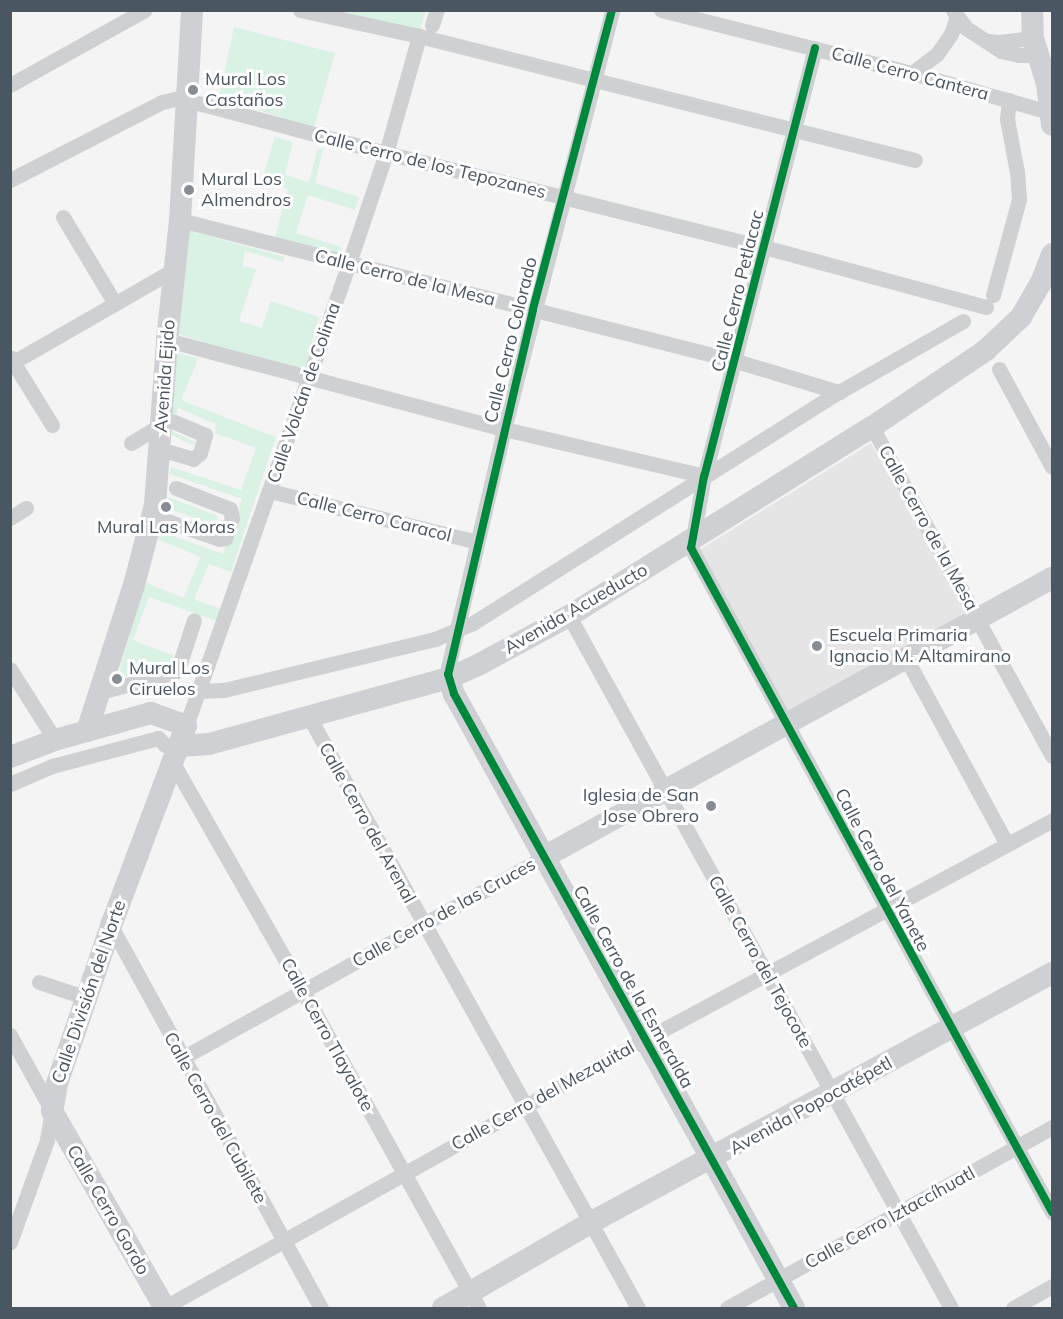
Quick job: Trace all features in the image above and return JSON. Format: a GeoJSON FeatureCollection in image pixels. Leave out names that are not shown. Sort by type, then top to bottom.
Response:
{"type":"FeatureCollection","features":[{"type":"Feature","properties":{"kind":"street"},"geometry":{"type":"LineString","coordinates":[[10,85],[145,10]]}},
{"type":"Feature","properties":{"kind":"street","name":"Avenida Ejido"},"geometry":{"type":"LineString","coordinates":[[87,731],[153,516],[159,449],[168,424],[167,340],[180,220],[192,10]]}},
{"type":"Feature","properties":{"kind":"street"},"geometry":{"type":"LineString","coordinates":[[300,10],[419,36],[595,82],[915,160]]}},
{"type":"Feature","properties":{"kind":"street"},"geometry":{"type":"LineString","coordinates":[[432,25],[437,10]]}},
{"type":"Feature","properties":{"kind":"street","name":"Calle Cerro Colorado"},"geometry":{"type":"LineString","coordinates":[[448,678],[448,668],[477,542],[533,310],[595,82],[612,10]]}},
{"type":"Feature","properties":{"kind":"street","name":"Calle Cerro Cantera"},"geometry":{"type":"LineString","coordinates":[[661,10],[1009,100],[1052,117]]}},
{"type":"Feature","properties":{"kind":"street"},"geometry":{"type":"LineString","coordinates":[[1032,10],[1046,46],[1047,84],[1052,117]]}},
{"type":"Feature","properties":{"kind":"street"},"geometry":{"type":"LineString","coordinates":[[955,14],[966,28],[982,40],[1046,46]]}},
{"type":"Feature","properties":{"kind":"street"},"geometry":{"type":"LineString","coordinates":[[912,74],[940,50],[951,34],[955,14]]}},
{"type":"Feature","properties":{"kind":"street","name":"Calle Volcán de Colima"},"geometry":{"type":"LineString","coordinates":[[180,745],[349,263],[386,153],[419,36]]}},
{"type":"Feature","properties":{"kind":"street","name":"Calle Cerro Petlacac"},"geometry":{"type":"LineString","coordinates":[[690,541],[704,476],[736,361],[814,48]]}},
{"type":"Feature","properties":{"kind":"street","name":"Calle Cerro de los Tepozanes"},"geometry":{"type":"LineString","coordinates":[[10,180],[173,98],[564,198],[989,301],[1018,199],[1017,172],[1007,119],[1009,100]]}},
{"type":"Feature","properties":{"kind":"street"},"geometry":{"type":"LineString","coordinates":[[63,217],[114,302]]}},
{"type":"Feature","properties":{"kind":"street","name":"Calle Cerro de la Mesa"},"geometry":{"type":"LineString","coordinates":[[180,220],[736,361],[839,392]]}},
{"type":"Feature","properties":{"kind":"street","name":"Avenida Acueducto"},"geometry":{"type":"LineString","coordinates":[[10,784],[52,766],[158,738],[165,745],[209,744],[448,678],[478,665],[569,616],[872,427],[968,363],[1010,330],[1041,283],[1053,254]]}},
{"type":"Feature","properties":{"kind":"street"},"geometry":{"type":"LineString","coordinates":[[51,425],[12,361],[175,269]]}},
{"type":"Feature","properties":{"kind":"street"},"geometry":{"type":"LineString","coordinates":[[198,691],[224,690],[435,639],[473,623],[839,392],[963,321]]}},
{"type":"Feature","properties":{"kind":"street"},"geometry":{"type":"LineString","coordinates":[[167,340],[504,429],[704,476]]}},
{"type":"Feature","properties":{"kind":"street"},"geometry":{"type":"LineString","coordinates":[[999,369],[1053,467]]}},
{"type":"Feature","properties":{"kind":"street"},"geometry":{"type":"LineString","coordinates":[[131,443],[168,424],[206,435],[200,453],[193,459],[159,449]]}},
{"type":"Feature","properties":{"kind":"street","name":"Calle Cerro de la Mesa"},"geometry":{"type":"LineString","coordinates":[[872,427],[1053,756]]}},
{"type":"Feature","properties":{"kind":"street"},"geometry":{"type":"LineString","coordinates":[[153,516],[219,540],[225,538],[232,518],[230,509],[176,488]]}},
{"type":"Feature","properties":{"kind":"street","name":"Calle Cerro Caracol"},"geometry":{"type":"LineString","coordinates":[[270,491],[477,542]]}},
{"type":"Feature","properties":{"kind":"street"},"geometry":{"type":"LineString","coordinates":[[10,518],[26,508]]}},
{"type":"Feature","properties":{"kind":"street","name":"Calle Cerro del Yanete"},"geometry":{"type":"LineString","coordinates":[[690,541],[696,562],[1053,1212]]}},
{"type":"Feature","properties":{"kind":"street","name":"Calle Cerro de las Cruces"},"geometry":{"type":"LineString","coordinates":[[182,1058],[665,789],[907,660],[977,618],[1053,578]]}},
{"type":"Feature","properties":{"kind":"street","name":"Calle Cerro del Tejocote"},"geometry":{"type":"LineString","coordinates":[[569,616],[951,1308]]}},
{"type":"Feature","properties":{"kind":"street"},"geometry":{"type":"LineString","coordinates":[[100,692],[175,672],[194,621]]}},
{"type":"Feature","properties":{"kind":"street"},"geometry":{"type":"LineString","coordinates":[[907,660],[1008,844]]}},
{"type":"Feature","properties":{"kind":"street"},"geometry":{"type":"LineString","coordinates":[[10,669],[56,740]]}},
{"type":"Feature","properties":{"kind":"street","name":"Calle Cerro de la Esmeralda"},"geometry":{"type":"LineString","coordinates":[[448,678],[454,694],[644,1040],[713,1159],[794,1308]]}},
{"type":"Feature","properties":{"kind":"street","name":"Avenida Acueducto"},"geometry":{"type":"LineString","coordinates":[[10,757],[56,740],[150,713],[180,745]]}},
{"type":"Feature","properties":{"kind":"street","name":"Calle Cerro del Arenal"},"geometry":{"type":"LineString","coordinates":[[308,715],[638,1308]]}},
{"type":"Feature","properties":{"kind":"street","name":"Calle División del Norte"},"geometry":{"type":"LineString","coordinates":[[10,1242],[47,1140],[57,1084],[111,926],[180,745]]}},
{"type":"Feature","properties":{"kind":"street","name":"Calle Cerro Tlayalote"},"geometry":{"type":"LineString","coordinates":[[180,745],[303,991],[474,1301]]}},
{"type":"Feature","properties":{"kind":"street","name":"Calle Cerro del Mezquital"},"geometry":{"type":"LineString","coordinates":[[164,1308],[644,1040],[1053,820]]}},
{"type":"Feature","properties":{"kind":"street","name":"Calle Cerro del Cubilete"},"geometry":{"type":"LineString","coordinates":[[111,926],[321,1308]]}},
{"type":"Feature","properties":{"kind":"street","name":"Avenida Popocatépetl"},"geometry":{"type":"LineString","coordinates":[[443,1308],[474,1301],[590,1223],[713,1159],[1053,973]]}},
{"type":"Feature","properties":{"kind":"street"},"geometry":{"type":"LineString","coordinates":[[39,982],[87,998]]}},
{"type":"Feature","properties":{"kind":"street"},"geometry":{"type":"LineString","coordinates":[[10,1035],[17,1063],[52,1111]]}},
{"type":"Feature","properties":{"kind":"street","name":"Calle Cerro Gordo"},"geometry":{"type":"LineString","coordinates":[[52,1111],[164,1308]]}},
{"type":"Feature","properties":{"kind":"street","name":"Calle Cerro Iztaccíhuatl"},"geometry":{"type":"LineString","coordinates":[[727,1308],[1053,1127]]}},
{"type":"Feature","properties":{"kind":"street"},"geometry":{"type":"LineString","coordinates":[[1013,1308],[1053,1286]]}},
{"type":"Feature","properties":{"kind":"shaded area"},"geometry":{"type":"Polygon","coordinates":[[[871,443],[972,622],[790,722],[696,552],[871,443]]]}},
{"type":"Feature","properties":{"kind":"green space"},"geometry":{"type":"Polygon","coordinates":[[[316,11],[426,11],[419,33],[316,11]]]}},
{"type":"Feature","properties":{"kind":"green space"},"geometry":{"type":"Polygon","coordinates":[[[234,27],[335,53],[314,128],[219,97],[234,27]]]}},
{"type":"Feature","properties":{"kind":"green space"},"geometry":{"type":"Polygon","coordinates":[[[275,137],[293,142],[285,175],[309,182],[317,150],[324,147],[315,183],[359,197],[355,210],[308,195],[296,233],[342,247],[339,257],[275,238],[288,189],[262,180],[275,137]]]}},
{"type":"Feature","properties":{"kind":"green space"},"geometry":{"type":"Polygon","coordinates":[[[188,230],[285,257],[283,262],[245,251],[242,266],[256,269],[239,321],[262,328],[271,301],[319,317],[303,375],[176,333],[188,230]]]}},
{"type":"Feature","properties":{"kind":"green space"},"geometry":{"type":"Polygon","coordinates":[[[177,352],[198,359],[181,400],[276,437],[231,572],[209,564],[194,599],[226,611],[222,623],[149,597],[133,640],[174,656],[170,665],[117,679],[145,582],[183,598],[201,557],[157,539],[160,531],[223,554],[242,499],[170,474],[171,467],[241,490],[256,448],[215,433],[216,424],[178,408],[172,431],[195,442],[194,445],[171,435],[177,352]]]}},
{"type":"Feature","properties":{"kind":"green space"},"geometry":{"type":"Polygon","coordinates":[[[168,497],[218,516],[215,526],[166,507],[168,497]]]}},
{"type":"Feature","properties":{"kind":"cycle path"},"geometry":{"type":"LineString","coordinates":[[612,10],[533,310],[448,674],[454,694],[794,1308]]}},
{"type":"Feature","properties":{"kind":"cycle path"},"geometry":{"type":"LineString","coordinates":[[815,48],[704,476],[691,548],[1052,1212]]}},
{"type":"Feature","properties":{"kind":"place","name":"Mural Los Castaños"},"geometry":{"type":"Point","coordinates":[193,90]}},
{"type":"Feature","properties":{"kind":"place","name":"Mural Los Almendros"},"geometry":{"type":"Point","coordinates":[189,190]}},
{"type":"Feature","properties":{"kind":"place","name":"Mural Las Moras"},"geometry":{"type":"Point","coordinates":[166,507]}},
{"type":"Feature","properties":{"kind":"place","name":"Escuela Primaria Ignacio M. Altamirano"},"geometry":{"type":"Point","coordinates":[817,646]}},
{"type":"Feature","properties":{"kind":"place","name":"Mural Los Ciruelos"},"geometry":{"type":"Point","coordinates":[117,679]}},
{"type":"Feature","properties":{"kind":"place","name":"Iglesia de San Jose Obrero"},"geometry":{"type":"Point","coordinates":[711,806]}}]}
